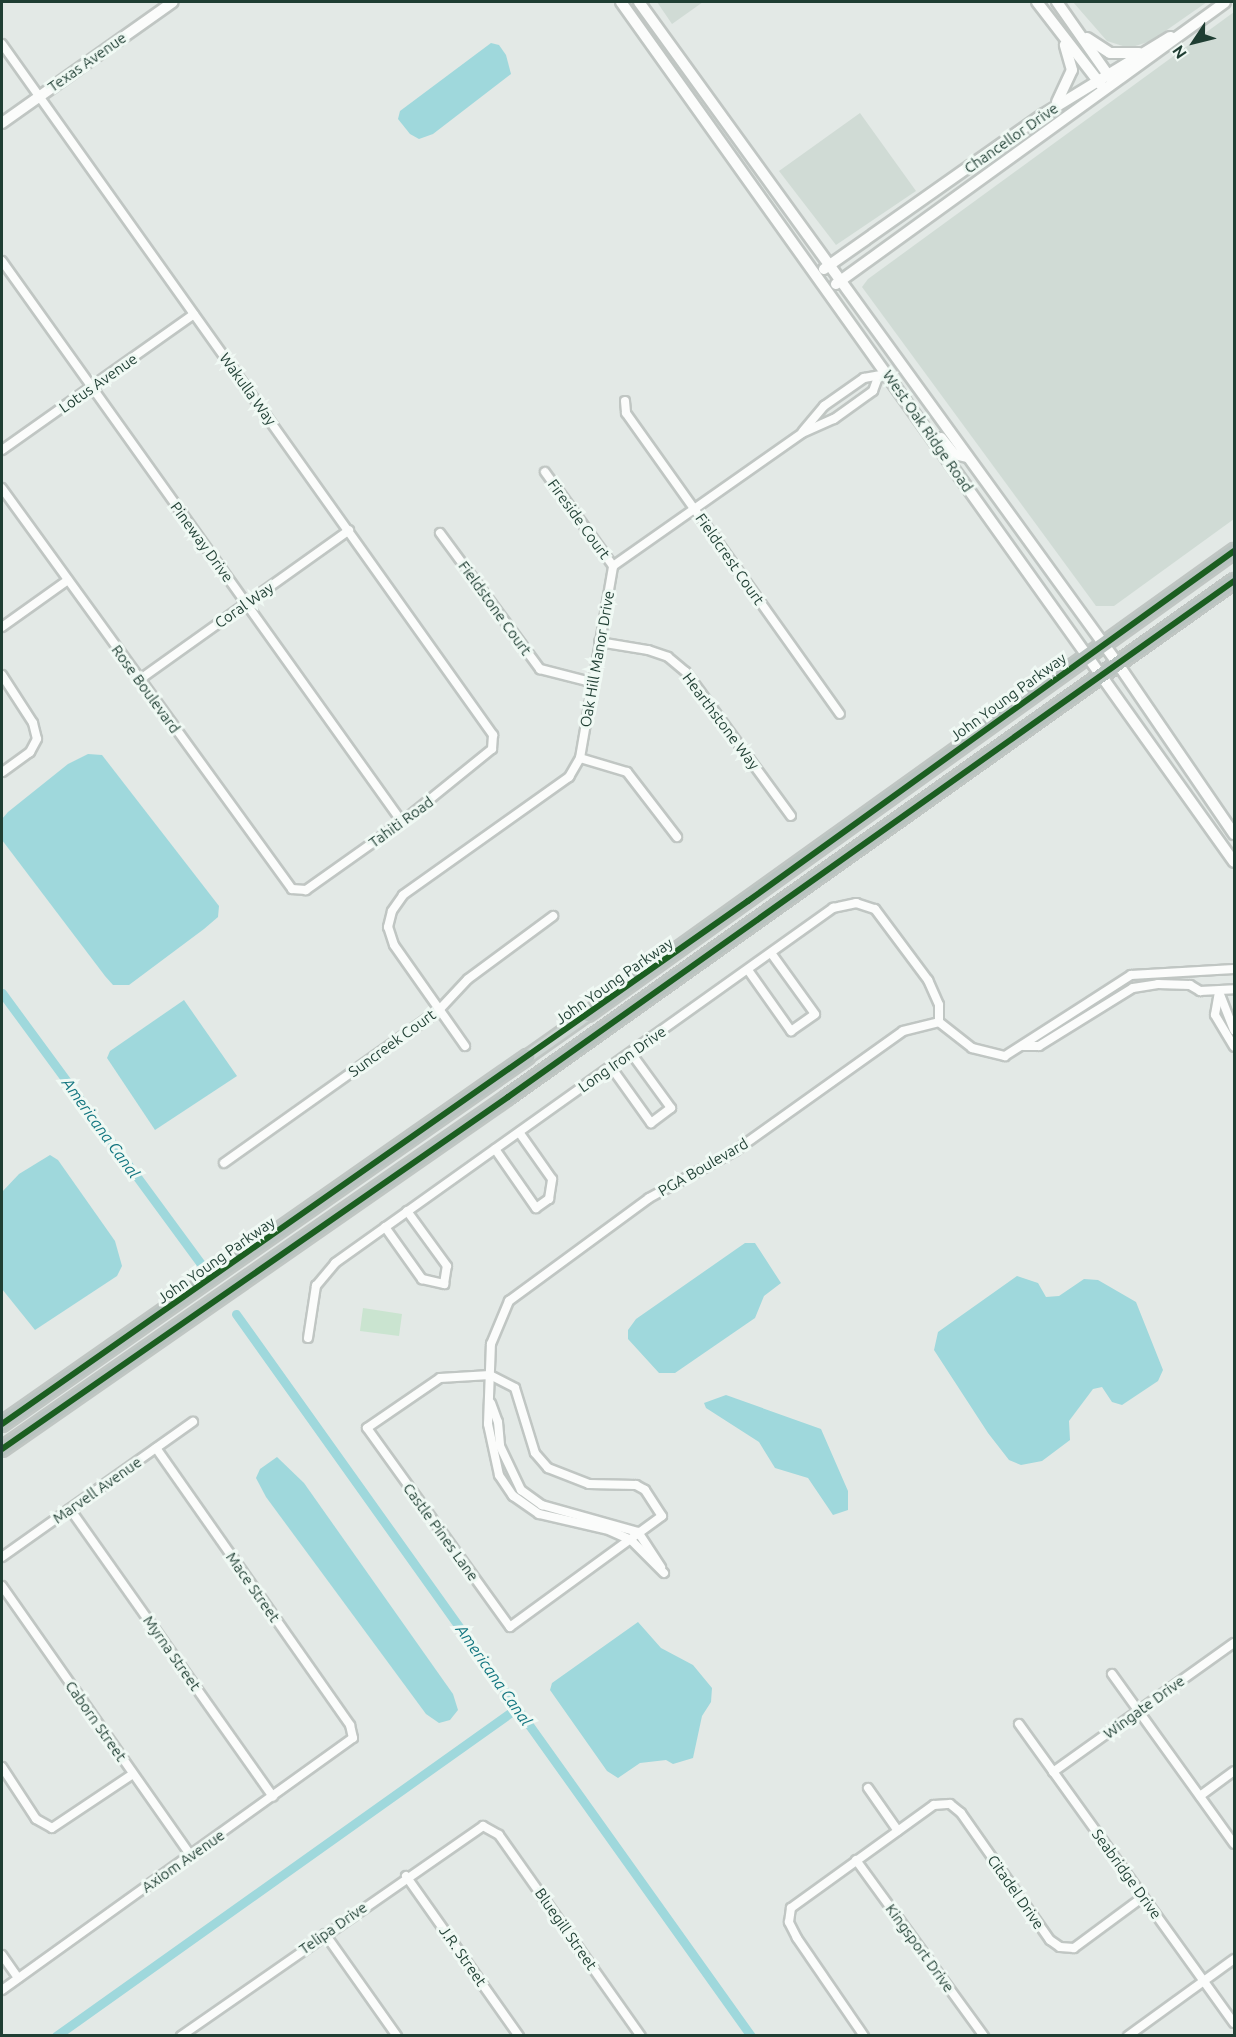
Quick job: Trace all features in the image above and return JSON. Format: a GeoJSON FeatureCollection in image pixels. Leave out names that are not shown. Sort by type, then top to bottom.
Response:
{"type":"FeatureCollection","features":[{"type":"Feature","properties":{"kind":"highway","name":"John Young Parkway"},"geometry":{"type":"LineString","coordinates":[[588,1014],[1234,551]]}},
{"type":"Feature","properties":{"kind":"highway"},"geometry":{"type":"LineString","coordinates":[[2,1449],[508,1097],[1234,581]]}},
{"type":"Feature","properties":{"kind":"highway","name":"John Young Parkway"},"geometry":{"type":"LineString","coordinates":[[2,1424],[527,1057]]}},
{"type":"Feature","properties":{"kind":"highway"},"geometry":{"type":"LineString","coordinates":[[508,1097],[512,1079],[527,1057]]}},
{"type":"Feature","properties":{"kind":"highway"},"geometry":{"type":"LineString","coordinates":[[27,1431],[42,1410],[44,1395]]}},
{"type":"Feature","properties":{"kind":"main road","name":"John Young Parkway"},"geometry":{"type":"LineString","coordinates":[[527,1057],[588,1014]]}},
{"type":"Feature","properties":{"kind":"street","name":"Texas Avenue"},"geometry":{"type":"LineString","coordinates":[[2,123],[173,2]]}},
{"type":"Feature","properties":{"kind":"street","name":"West Oak Ridge Road"},"geometry":{"type":"LineString","coordinates":[[621,2],[818,274],[882,374],[1088,655],[1234,862]]}},
{"type":"Feature","properties":{"kind":"street"},"geometry":{"type":"LineString","coordinates":[[631,2],[638,12],[647,13]]}},
{"type":"Feature","properties":{"kind":"street","name":"West Oak Ridge Road"},"geometry":{"type":"LineString","coordinates":[[639,2],[1118,663],[1234,834]]}},
{"type":"Feature","properties":{"kind":"street"},"geometry":{"type":"LineString","coordinates":[[1037,2],[1097,81],[1110,88]]}},
{"type":"Feature","properties":{"kind":"street"},"geometry":{"type":"LineString","coordinates":[[1057,2],[1108,74],[1110,88]]}},
{"type":"Feature","properties":{"kind":"street","name":"Chancellor Drive"},"geometry":{"type":"LineString","coordinates":[[829,290],[1110,88],[1225,2]]}},
{"type":"Feature","properties":{"kind":"street","name":"Chancellor Drive"},"geometry":{"type":"LineString","coordinates":[[818,274],[1044,114],[1211,12]]}},
{"type":"Feature","properties":{"kind":"street"},"geometry":{"type":"LineString","coordinates":[[1077,30],[1110,53],[1146,51]]}},
{"type":"Feature","properties":{"kind":"street"},"geometry":{"type":"LineString","coordinates":[[1044,114],[1063,96],[1072,70],[1060,33]]}},
{"type":"Feature","properties":{"kind":"street","name":"Wakulla Way"},"geometry":{"type":"LineString","coordinates":[[2,44],[493,735]]}},
{"type":"Feature","properties":{"kind":"street","name":"Pineway Drive"},"geometry":{"type":"LineString","coordinates":[[2,261],[402,822]]}},
{"type":"Feature","properties":{"kind":"street","name":"Lotus Avenue"},"geometry":{"type":"LineString","coordinates":[[2,450],[194,315]]}},
{"type":"Feature","properties":{"kind":"street"},"geometry":{"type":"LineString","coordinates":[[613,566],[802,432],[834,419],[866,396],[882,374]]}},
{"type":"Feature","properties":{"kind":"street"},"geometry":{"type":"LineString","coordinates":[[802,432],[824,406],[864,378],[882,374],[906,389],[947,447],[967,457]]}},
{"type":"Feature","properties":{"kind":"street","name":"Fieldcrest Court"},"geometry":{"type":"LineString","coordinates":[[625,401],[626,413],[840,714]]}},
{"type":"Feature","properties":{"kind":"street","name":"Fireside Court"},"geometry":{"type":"LineString","coordinates":[[544,472],[613,566]]}},
{"type":"Feature","properties":{"kind":"street","name":"Rose Boulevard"},"geometry":{"type":"LineString","coordinates":[[2,488],[292,888]]}},
{"type":"Feature","properties":{"kind":"street","name":"Coral Way"},"geometry":{"type":"LineString","coordinates":[[140,680],[349,530]]}},
{"type":"Feature","properties":{"kind":"street","name":"Fieldstone Court"},"geometry":{"type":"LineString","coordinates":[[440,533],[540,669],[591,682]]}},
{"type":"Feature","properties":{"kind":"street","name":"Oak Hill Manor Drive"},"geometry":{"type":"LineString","coordinates":[[439,1010],[391,936],[392,911],[403,895],[549,794],[568,777],[580,759],[591,682],[613,566]]}},
{"type":"Feature","properties":{"kind":"street"},"geometry":{"type":"LineString","coordinates":[[2,627],[68,580]]}},
{"type":"Feature","properties":{"kind":"street","name":"Hearthstone Way"},"geometry":{"type":"LineString","coordinates":[[599,642],[648,650],[668,657],[686,672],[790,816]]}},
{"type":"Feature","properties":{"kind":"street"},"geometry":{"type":"LineString","coordinates":[[2,675],[33,723],[37,739],[30,752],[2,772]]}},
{"type":"Feature","properties":{"kind":"street","name":"Tahiti Road"},"geometry":{"type":"LineString","coordinates":[[292,888],[306,890],[482,762],[492,749],[493,735]]}},
{"type":"Feature","properties":{"kind":"street"},"geometry":{"type":"LineString","coordinates":[[580,759],[627,772],[677,837]]}},
{"type":"Feature","properties":{"kind":"street","name":"Long Iron Drive"},"geometry":{"type":"LineString","coordinates":[[308,1338],[321,1276],[407,1211],[833,908],[856,903],[875,909],[928,980],[939,1005],[939,1022]]}},
{"type":"Feature","properties":{"kind":"street","name":"Suncreek Court"},"geometry":{"type":"LineString","coordinates":[[224,1163],[439,1010],[468,979],[553,916]]}},
{"type":"Feature","properties":{"kind":"street"},"geometry":{"type":"LineString","coordinates":[[748,970],[791,1031],[815,1014],[771,953]]}},
{"type":"Feature","properties":{"kind":"street"},"geometry":{"type":"LineString","coordinates":[[939,1022],[987,1055],[1005,1056],[1023,1046],[1108,985],[1131,975],[1234,969]]}},
{"type":"Feature","properties":{"kind":"street"},"geometry":{"type":"LineString","coordinates":[[1023,1046],[1040,1046],[1133,988],[1158,984],[1219,992],[1234,989]]}},
{"type":"Feature","properties":{"kind":"street"},"geometry":{"type":"LineString","coordinates":[[1219,992],[1234,1030]]}},
{"type":"Feature","properties":{"kind":"street"},"geometry":{"type":"LineString","coordinates":[[1219,992],[1215,1015],[1234,1047]]}},
{"type":"Feature","properties":{"kind":"street"},"geometry":{"type":"LineString","coordinates":[[439,1010],[465,1047]]}},
{"type":"Feature","properties":{"kind":"street","name":"PGA Boulevard"},"geometry":{"type":"LineString","coordinates":[[490,1402],[498,1422],[500,1446],[521,1490],[542,1505],[638,1532],[664,1573],[631,1540],[609,1530],[539,1514],[513,1496],[492,1452],[490,1402],[490,1375],[497,1322],[509,1301],[530,1283],[649,1198],[735,1151],[903,1031],[939,1022]]}},
{"type":"Feature","properties":{"kind":"street"},"geometry":{"type":"LineString","coordinates":[[611,1067],[651,1123],[671,1108],[631,1053]]}},
{"type":"Feature","properties":{"kind":"street"},"geometry":{"type":"LineString","coordinates":[[495,1149],[536,1208],[549,1200],[552,1179],[519,1132]]}},
{"type":"Feature","properties":{"kind":"street"},"geometry":{"type":"LineString","coordinates":[[385,1227],[422,1279],[444,1284],[447,1266],[407,1211]]}},
{"type":"Feature","properties":{"kind":"street"},"geometry":{"type":"LineString","coordinates":[[490,1375],[515,1388],[536,1453],[548,1467],[589,1484],[636,1485],[645,1490],[663,1516],[638,1532],[631,1540]]}},
{"type":"Feature","properties":{"kind":"street","name":"Castle Pines Lane"},"geometry":{"type":"LineString","coordinates":[[490,1375],[440,1378],[367,1428],[510,1627],[631,1540]]}},
{"type":"Feature","properties":{"kind":"street","name":"Marvell Avenue"},"geometry":{"type":"LineString","coordinates":[[2,1557],[193,1422]]}},
{"type":"Feature","properties":{"kind":"street","name":"Mace Street"},"geometry":{"type":"LineString","coordinates":[[156,1448],[350,1725]]}},
{"type":"Feature","properties":{"kind":"street","name":"Myrna Street"},"geometry":{"type":"LineString","coordinates":[[70,1509],[273,1797]]}},
{"type":"Feature","properties":{"kind":"street","name":"Caborn Street"},"geometry":{"type":"LineString","coordinates":[[2,1586],[191,1856]]}},
{"type":"Feature","properties":{"kind":"street","name":"Wingate Drive"},"geometry":{"type":"LineString","coordinates":[[1053,1772],[1234,1643]]}},
{"type":"Feature","properties":{"kind":"street"},"geometry":{"type":"LineString","coordinates":[[1112,1674],[1234,1844]]}},
{"type":"Feature","properties":{"kind":"street","name":"Seabridge Drive"},"geometry":{"type":"LineString","coordinates":[[1018,1724],[1234,2023]]}},
{"type":"Feature","properties":{"kind":"street","name":"Axiom Avenue"},"geometry":{"type":"LineString","coordinates":[[2,1990],[348,1744],[353,1738],[350,1725]]}},
{"type":"Feature","properties":{"kind":"street"},"geometry":{"type":"LineString","coordinates":[[2,1767],[36,1819],[52,1828],[133,1774]]}},
{"type":"Feature","properties":{"kind":"street"},"geometry":{"type":"LineString","coordinates":[[1200,1796],[1234,1771]]}},
{"type":"Feature","properties":{"kind":"street"},"geometry":{"type":"LineString","coordinates":[[864,2036],[797,1938],[789,1922],[791,1908],[898,1831],[868,1788]]}},
{"type":"Feature","properties":{"kind":"street","name":"Citadel Drive"},"geometry":{"type":"LineString","coordinates":[[898,1831],[934,1805],[950,1804],[961,1813],[1050,1940],[1060,1947],[1074,1948],[1143,1897]]}},
{"type":"Feature","properties":{"kind":"street","name":"Telipa Drive"},"geometry":{"type":"LineString","coordinates":[[181,2036],[472,1829],[487,1827]]}},
{"type":"Feature","properties":{"kind":"street","name":"Bluegill Street"},"geometry":{"type":"LineString","coordinates":[[487,1827],[499,1835],[641,2036]]}},
{"type":"Feature","properties":{"kind":"street","name":"Kingsport Drive"},"geometry":{"type":"LineString","coordinates":[[856,1860],[984,2036]]}},
{"type":"Feature","properties":{"kind":"street","name":"J.R. Street"},"geometry":{"type":"LineString","coordinates":[[406,1876],[519,2036]]}},
{"type":"Feature","properties":{"kind":"street"},"geometry":{"type":"LineString","coordinates":[[324,1934],[397,2036]]}},
{"type":"Feature","properties":{"kind":"street"},"geometry":{"type":"LineString","coordinates":[[2,1955],[18,1978]]}},
{"type":"Feature","properties":{"kind":"street"},"geometry":{"type":"LineString","coordinates":[[1128,2036],[1234,1959]]}},
{"type":"Feature","properties":{"kind":"shaded area"},"geometry":{"type":"Polygon","coordinates":[[[657,2],[703,2],[672,24],[657,2]]]}},
{"type":"Feature","properties":{"kind":"shaded area"},"geometry":{"type":"Polygon","coordinates":[[[1073,2],[1207,2],[1151,41],[1129,48],[1107,41],[1073,2]]]}},
{"type":"Feature","properties":{"kind":"shaded area"},"geometry":{"type":"Polygon","coordinates":[[[1234,12],[1234,519],[1114,606],[1096,606],[862,287],[868,279],[1234,12]]]}},
{"type":"Feature","properties":{"kind":"shaded area"},"geometry":{"type":"Polygon","coordinates":[[[860,113],[916,191],[836,245],[779,171],[860,113]]]}},
{"type":"Feature","properties":{"kind":"green space"},"geometry":{"type":"Polygon","coordinates":[[[363,1308],[402,1314],[399,1336],[360,1331],[363,1308]]]}},
{"type":"Feature","properties":{"kind":"water"},"geometry":{"type":"Polygon","coordinates":[[[491,43],[499,45],[506,55],[511,74],[433,134],[419,139],[410,134],[398,119],[400,111],[491,43]]]}},
{"type":"Feature","properties":{"kind":"water"},"geometry":{"type":"Polygon","coordinates":[[[88,754],[102,755],[219,906],[218,917],[129,985],[113,985],[105,976],[2,840],[2,819],[8,812],[68,764],[88,754]]]}},
{"type":"Feature","properties":{"kind":"water"},"geometry":{"type":"Polygon","coordinates":[[[184,1000],[237,1076],[155,1130],[107,1058],[110,1051],[184,1000]]]}},
{"type":"Feature","properties":{"kind":"water"},"geometry":{"type":"Polygon","coordinates":[[[50,1155],[58,1160],[115,1241],[122,1266],[117,1276],[35,1330],[2,1289],[2,1192],[19,1174],[50,1155]]]}},
{"type":"Feature","properties":{"kind":"water"},"geometry":{"type":"Polygon","coordinates":[[[745,1243],[755,1243],[781,1283],[764,1296],[755,1318],[675,1373],[659,1373],[628,1339],[628,1330],[636,1319],[745,1243]]]}},
{"type":"Feature","properties":{"kind":"water"},"geometry":{"type":"Polygon","coordinates":[[[1017,1276],[1038,1283],[1046,1297],[1059,1296],[1084,1279],[1098,1280],[1136,1302],[1163,1370],[1158,1381],[1122,1405],[1112,1402],[1102,1387],[1093,1389],[1069,1421],[1070,1440],[1042,1461],[1021,1465],[1009,1460],[988,1433],[934,1350],[938,1332],[1017,1276]]]}},
{"type":"Feature","properties":{"kind":"water"},"geometry":{"type":"Polygon","coordinates":[[[726,1395],[821,1429],[848,1491],[848,1510],[833,1515],[808,1478],[775,1468],[759,1442],[706,1408],[704,1403],[726,1395]]]}},
{"type":"Feature","properties":{"kind":"water"},"geometry":{"type":"Polygon","coordinates":[[[277,1457],[304,1483],[453,1694],[458,1710],[450,1720],[439,1723],[426,1714],[266,1497],[256,1478],[260,1469],[277,1457]]]}},
{"type":"Feature","properties":{"kind":"water"},"geometry":{"type":"Polygon","coordinates":[[[638,1622],[661,1648],[693,1665],[712,1688],[711,1702],[702,1716],[693,1758],[673,1764],[666,1760],[640,1763],[618,1778],[607,1771],[550,1690],[552,1683],[638,1622]]]}},
{"type":"Feature","properties":{"kind":"waterway","name":"Americana Canal"},"geometry":{"type":"LineString","coordinates":[[2,993],[200,1263]]}},
{"type":"Feature","properties":{"kind":"waterway","name":"Americana Canal"},"geometry":{"type":"LineString","coordinates":[[236,1314],[751,2036]]}},
{"type":"Feature","properties":{"kind":"waterway"},"geometry":{"type":"LineString","coordinates":[[56,2036],[517,1708]]}},
{"type":"Feature","properties":{"kind":"cycle path"},"geometry":{"type":"LineString","coordinates":[[2,1424],[748,901],[1234,551]]}},
{"type":"Feature","properties":{"kind":"cycle path"},"geometry":{"type":"LineString","coordinates":[[2,1449],[508,1097],[1234,581]]}}]}
